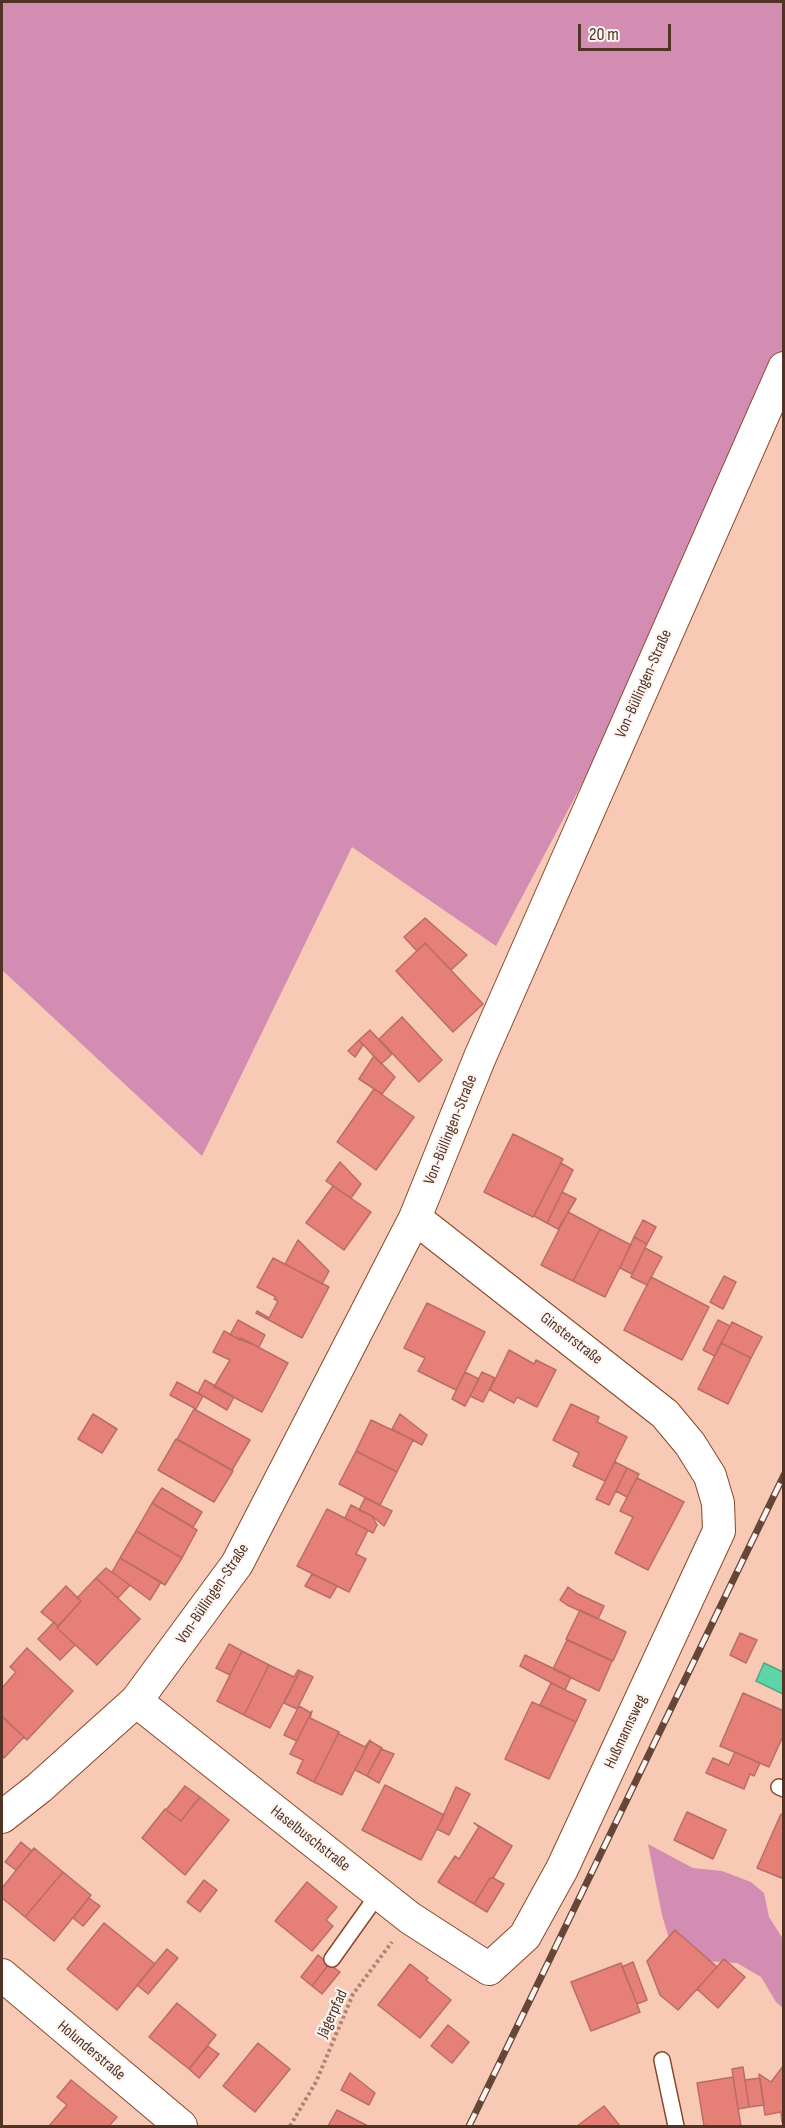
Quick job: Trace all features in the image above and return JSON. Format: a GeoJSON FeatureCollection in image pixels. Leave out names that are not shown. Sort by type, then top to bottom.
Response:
{"type":"FeatureCollection","features":[{"type":"Feature","properties":{"kind":"street","name":"Von-Büllingen-Straße"},"geometry":{"type":"LineString","coordinates":[[2,1817],[39,1788],[136,1701],[237,1564],[415,1218],[480,1057],[783,368]]}},
{"type":"Feature","properties":{"kind":"street","name":"Ginsterstraße"},"geometry":{"type":"LineString","coordinates":[[415,1218],[665,1414],[690,1444],[710,1476]]}},
{"type":"Feature","properties":{"kind":"street","name":"Hußmannsweg"},"geometry":{"type":"LineString","coordinates":[[489,1969],[525,1936],[562,1869],[719,1532],[718,1503],[710,1476]]}},
{"type":"Feature","properties":{"kind":"street","name":"Haselbuschstraße"},"geometry":{"type":"LineString","coordinates":[[136,1701],[410,1918],[489,1969]]}},
{"type":"Feature","properties":{"kind":"street","name":"Holunderstraße"},"geometry":{"type":"LineString","coordinates":[[2,1975],[181,2127]]}},
{"type":"Feature","properties":{"kind":"lane"},"geometry":{"type":"LineString","coordinates":[[332,1959],[379,1893]]}},
{"type":"Feature","properties":{"kind":"lane"},"geometry":{"type":"LineString","coordinates":[[662,2060],[676,2127]]}},
{"type":"Feature","properties":{"kind":"path","name":"Jägerpfad"},"geometry":{"type":"LineString","coordinates":[[290,2127],[316,2082],[353,1994],[410,1918]]}},
{"type":"Feature","properties":{"kind":"shaded area"},"geometry":{"type":"Polygon","coordinates":[[[2,2],[783,2],[783,355],[627,699],[496,946],[352,847],[202,1156],[2,970],[2,2]]]}},
{"type":"Feature","properties":{"kind":"shaded area"},"geometry":{"type":"Polygon","coordinates":[[[764,1663],[783,1672],[783,1694],[756,1681],[764,1663]]]}},
{"type":"Feature","properties":{"kind":"shaded area"},"geometry":{"type":"Polygon","coordinates":[[[648,1844],[693,1868],[722,1871],[751,1882],[764,1893],[769,1917],[783,1939],[783,2008],[776,2002],[761,1977],[737,1963],[703,1961],[671,1945],[662,1915],[648,1844]]]}},
{"type":"Feature","properties":{"kind":"building"},"geometry":{"type":"Polygon","coordinates":[[[425,918],[467,955],[451,970],[425,943],[417,951],[404,937],[425,918]]]}},
{"type":"Feature","properties":{"kind":"building"},"geometry":{"type":"Polygon","coordinates":[[[425,943],[483,1004],[453,1032],[396,971],[425,943]]]}},
{"type":"Feature","properties":{"kind":"building"},"geometry":{"type":"Polygon","coordinates":[[[402,1017],[442,1060],[419,1082],[379,1039],[402,1017]]]}},
{"type":"Feature","properties":{"kind":"building"},"geometry":{"type":"Polygon","coordinates":[[[370,1030],[392,1054],[381,1064],[359,1040],[370,1030]]]}},
{"type":"Feature","properties":{"kind":"building"},"geometry":{"type":"Polygon","coordinates":[[[359,1040],[363,1045],[355,1057],[348,1051],[359,1040]]]}},
{"type":"Feature","properties":{"kind":"building"},"geometry":{"type":"Polygon","coordinates":[[[374,1056],[395,1077],[382,1094],[359,1079],[374,1056]]]}},
{"type":"Feature","properties":{"kind":"building"},"geometry":{"type":"Polygon","coordinates":[[[374,1089],[414,1117],[376,1170],[337,1142],[374,1089]]]}},
{"type":"Feature","properties":{"kind":"building"},"geometry":{"type":"Polygon","coordinates":[[[513,1134],[563,1159],[533,1217],[484,1192],[513,1134]]]}},
{"type":"Feature","properties":{"kind":"building"},"geometry":{"type":"Polygon","coordinates":[[[340,1162],[361,1184],[351,1198],[326,1181],[340,1162]]]}},
{"type":"Feature","properties":{"kind":"building"},"geometry":{"type":"Polygon","coordinates":[[[561,1163],[573,1170],[547,1223],[534,1216],[561,1163]]]}},
{"type":"Feature","properties":{"kind":"building"},"geometry":{"type":"Polygon","coordinates":[[[333,1186],[371,1212],[344,1250],[306,1223],[333,1186]]]}},
{"type":"Feature","properties":{"kind":"building"},"geometry":{"type":"Polygon","coordinates":[[[562,1192],[576,1199],[558,1229],[547,1223],[562,1192]]]}},
{"type":"Feature","properties":{"kind":"building"},"geometry":{"type":"Polygon","coordinates":[[[568,1212],[600,1229],[573,1281],[541,1265],[568,1212]]]}},
{"type":"Feature","properties":{"kind":"building"},"geometry":{"type":"Polygon","coordinates":[[[643,1220],[656,1227],[647,1244],[634,1237],[643,1220]]]}},
{"type":"Feature","properties":{"kind":"building"},"geometry":{"type":"Polygon","coordinates":[[[600,1229],[631,1245],[605,1297],[573,1281],[600,1229]]]}},
{"type":"Feature","properties":{"kind":"building"},"geometry":{"type":"Polygon","coordinates":[[[634,1237],[647,1244],[632,1274],[620,1268],[634,1237]]]}},
{"type":"Feature","properties":{"kind":"building"},"geometry":{"type":"Polygon","coordinates":[[[298,1240],[329,1271],[322,1284],[285,1264],[298,1240]]]}},
{"type":"Feature","properties":{"kind":"building"},"geometry":{"type":"Polygon","coordinates":[[[645,1248],[662,1257],[647,1285],[631,1277],[645,1248]]]}},
{"type":"Feature","properties":{"kind":"building"},"geometry":{"type":"Polygon","coordinates":[[[273,1258],[329,1287],[302,1338],[256,1313],[257,1311],[269,1318],[278,1301],[274,1299],[276,1297],[257,1287],[273,1258]]]}},
{"type":"Feature","properties":{"kind":"building"},"geometry":{"type":"Polygon","coordinates":[[[724,1276],[736,1282],[723,1309],[710,1302],[724,1276]]]}},
{"type":"Feature","properties":{"kind":"building"},"geometry":{"type":"Polygon","coordinates":[[[651,1277],[709,1307],[682,1360],[624,1330],[651,1277]]]}},
{"type":"Feature","properties":{"kind":"building"},"geometry":{"type":"Polygon","coordinates":[[[427,1303],[485,1332],[456,1390],[418,1371],[425,1358],[404,1348],[427,1303]]]}},
{"type":"Feature","properties":{"kind":"building"},"geometry":{"type":"Polygon","coordinates":[[[238,1320],[265,1335],[259,1347],[230,1335],[238,1320]]]}},
{"type":"Feature","properties":{"kind":"building"},"geometry":{"type":"Polygon","coordinates":[[[718,1320],[730,1326],[715,1356],[703,1350],[718,1320]]]}},
{"type":"Feature","properties":{"kind":"building"},"geometry":{"type":"Polygon","coordinates":[[[732,1322],[762,1337],[751,1358],[721,1343],[732,1322]]]}},
{"type":"Feature","properties":{"kind":"building"},"geometry":{"type":"Polygon","coordinates":[[[224,1331],[288,1363],[262,1412],[214,1387],[230,1360],[213,1352],[224,1331]]]}},
{"type":"Feature","properties":{"kind":"building"},"geometry":{"type":"Polygon","coordinates":[[[721,1343],[751,1358],[728,1404],[698,1389],[721,1343]]]}},
{"type":"Feature","properties":{"kind":"building"},"geometry":{"type":"Polygon","coordinates":[[[509,1350],[534,1364],[536,1360],[556,1370],[537,1407],[517,1397],[514,1403],[490,1390],[509,1350]]]}},
{"type":"Feature","properties":{"kind":"building"},"geometry":{"type":"Polygon","coordinates":[[[465,1372],[479,1379],[465,1406],[452,1399],[465,1372]]]}},
{"type":"Feature","properties":{"kind":"building"},"geometry":{"type":"Polygon","coordinates":[[[482,1372],[495,1378],[483,1402],[470,1396],[482,1372]]]}},
{"type":"Feature","properties":{"kind":"building"},"geometry":{"type":"Polygon","coordinates":[[[205,1380],[234,1397],[227,1410],[198,1393],[205,1380]]]}},
{"type":"Feature","properties":{"kind":"building"},"geometry":{"type":"Polygon","coordinates":[[[177,1382],[203,1396],[196,1409],[170,1395],[177,1382]]]}},
{"type":"Feature","properties":{"kind":"building"},"geometry":{"type":"Polygon","coordinates":[[[571,1404],[599,1417],[597,1422],[627,1437],[605,1481],[573,1466],[579,1453],[553,1440],[571,1404]]]}},
{"type":"Feature","properties":{"kind":"building"},"geometry":{"type":"Polygon","coordinates":[[[194,1409],[250,1440],[232,1470],[177,1439],[194,1409]]]}},
{"type":"Feature","properties":{"kind":"building"},"geometry":{"type":"Polygon","coordinates":[[[93,1414],[117,1429],[102,1453],[78,1439],[93,1414]]]}},
{"type":"Feature","properties":{"kind":"building"},"geometry":{"type":"Polygon","coordinates":[[[400,1414],[427,1435],[422,1445],[392,1429],[400,1414]]]}},
{"type":"Feature","properties":{"kind":"building"},"geometry":{"type":"Polygon","coordinates":[[[371,1420],[413,1440],[397,1472],[356,1451],[371,1420]]]}},
{"type":"Feature","properties":{"kind":"building"},"geometry":{"type":"Polygon","coordinates":[[[176,1439],[233,1471],[214,1502],[158,1470],[176,1439]]]}},
{"type":"Feature","properties":{"kind":"building"},"geometry":{"type":"Polygon","coordinates":[[[356,1451],[397,1472],[380,1505],[339,1484],[356,1451]]]}},
{"type":"Feature","properties":{"kind":"building"},"geometry":{"type":"Polygon","coordinates":[[[615,1462],[627,1468],[609,1505],[596,1499],[615,1462]]]}},
{"type":"Feature","properties":{"kind":"building"},"geometry":{"type":"Polygon","coordinates":[[[627,1468],[639,1474],[627,1497],[616,1491],[627,1468]]]}},
{"type":"Feature","properties":{"kind":"building"},"geometry":{"type":"Polygon","coordinates":[[[637,1478],[684,1502],[648,1570],[615,1553],[633,1517],[620,1511],[637,1478]]]}},
{"type":"Feature","properties":{"kind":"building"},"geometry":{"type":"Polygon","coordinates":[[[162,1488],[202,1512],[193,1527],[152,1503],[162,1488]]]}},
{"type":"Feature","properties":{"kind":"building"},"geometry":{"type":"Polygon","coordinates":[[[365,1498],[392,1511],[384,1526],[372,1516],[359,1510],[365,1498]]]}},
{"type":"Feature","properties":{"kind":"building"},"geometry":{"type":"Polygon","coordinates":[[[152,1503],[197,1530],[182,1558],[136,1531],[152,1503]]]}},
{"type":"Feature","properties":{"kind":"building"},"geometry":{"type":"Polygon","coordinates":[[[351,1505],[372,1516],[377,1525],[373,1533],[345,1518],[351,1505]]]}},
{"type":"Feature","properties":{"kind":"building"},"geometry":{"type":"Polygon","coordinates":[[[327,1509],[368,1530],[356,1554],[366,1559],[349,1592],[297,1566],[327,1509]]]}},
{"type":"Feature","properties":{"kind":"building"},"geometry":{"type":"Polygon","coordinates":[[[136,1531],[182,1558],[165,1585],[120,1558],[136,1531]]]}},
{"type":"Feature","properties":{"kind":"building"},"geometry":{"type":"Polygon","coordinates":[[[120,1558],[161,1582],[150,1600],[112,1572],[120,1558]]]}},
{"type":"Feature","properties":{"kind":"building"},"geometry":{"type":"Polygon","coordinates":[[[106,1568],[130,1585],[118,1598],[96,1578],[106,1568]]]}},
{"type":"Feature","properties":{"kind":"building"},"geometry":{"type":"Polygon","coordinates":[[[312,1574],[337,1586],[330,1598],[305,1586],[312,1574]]]}},
{"type":"Feature","properties":{"kind":"building"},"geometry":{"type":"Polygon","coordinates":[[[96,1578],[140,1619],[97,1665],[57,1628],[81,1601],[77,1598],[96,1578]]]}},
{"type":"Feature","properties":{"kind":"building"},"geometry":{"type":"Polygon","coordinates":[[[66,1586],[81,1601],[58,1626],[41,1612],[66,1586]]]}},
{"type":"Feature","properties":{"kind":"building"},"geometry":{"type":"Polygon","coordinates":[[[568,1587],[604,1606],[598,1619],[560,1600],[568,1587]]]}},
{"type":"Feature","properties":{"kind":"building"},"geometry":{"type":"Polygon","coordinates":[[[580,1610],[626,1632],[613,1661],[566,1639],[580,1610]]]}},
{"type":"Feature","properties":{"kind":"building"},"geometry":{"type":"Polygon","coordinates":[[[54,1622],[57,1628],[75,1645],[60,1660],[38,1639],[54,1622]]]}},
{"type":"Feature","properties":{"kind":"building"},"geometry":{"type":"Polygon","coordinates":[[[740,1633],[757,1640],[746,1663],[730,1655],[740,1633]]]}},
{"type":"Feature","properties":{"kind":"building"},"geometry":{"type":"Polygon","coordinates":[[[567,1640],[612,1661],[599,1691],[553,1669],[567,1640]]]}},
{"type":"Feature","properties":{"kind":"building"},"geometry":{"type":"Polygon","coordinates":[[[229,1644],[242,1651],[230,1675],[216,1668],[229,1644]]]}},
{"type":"Feature","properties":{"kind":"building"},"geometry":{"type":"Polygon","coordinates":[[[27,1648],[73,1691],[27,1740],[2,1716],[2,1688],[16,1672],[10,1667],[27,1648]]]}},
{"type":"Feature","properties":{"kind":"building"},"geometry":{"type":"Polygon","coordinates":[[[242,1651],[269,1665],[244,1715],[217,1701],[242,1651]]]}},
{"type":"Feature","properties":{"kind":"building"},"geometry":{"type":"Polygon","coordinates":[[[525,1655],[571,1677],[565,1690],[520,1666],[525,1655]]]}},
{"type":"Feature","properties":{"kind":"building"},"geometry":{"type":"Polygon","coordinates":[[[269,1665],[294,1677],[298,1670],[300,1671],[270,1728],[244,1715],[269,1665]]]}},
{"type":"Feature","properties":{"kind":"building"},"geometry":{"type":"Polygon","coordinates":[[[300,1671],[313,1677],[297,1709],[284,1703],[300,1671]]]}},
{"type":"Feature","properties":{"kind":"building"},"geometry":{"type":"Polygon","coordinates":[[[551,1683],[586,1700],[576,1722],[540,1705],[551,1683]]]}},
{"type":"Feature","properties":{"kind":"building"},"geometry":{"type":"Polygon","coordinates":[[[743,1693],[784,1711],[784,1734],[769,1767],[720,1746],[743,1693]]]}},
{"type":"Feature","properties":{"kind":"building"},"geometry":{"type":"Polygon","coordinates":[[[532,1702],[576,1722],[549,1779],[505,1759],[532,1702]]]}},
{"type":"Feature","properties":{"kind":"building"},"geometry":{"type":"Polygon","coordinates":[[[299,1706],[311,1713],[297,1741],[284,1735],[299,1706]]]}},
{"type":"Feature","properties":{"kind":"building"},"geometry":{"type":"Polygon","coordinates":[[[312,1711],[310,1718],[339,1732],[314,1782],[297,1773],[303,1760],[290,1754],[312,1711]]]}},
{"type":"Feature","properties":{"kind":"building"},"geometry":{"type":"Polygon","coordinates":[[[2,1717],[24,1737],[4,1758],[2,1754],[2,1717]]]}},
{"type":"Feature","properties":{"kind":"building"},"geometry":{"type":"Polygon","coordinates":[[[339,1732],[365,1747],[370,1740],[342,1795],[314,1782],[339,1732]]]}},
{"type":"Feature","properties":{"kind":"building"},"geometry":{"type":"Polygon","coordinates":[[[370,1741],[382,1748],[367,1776],[355,1770],[370,1741]]]}},
{"type":"Feature","properties":{"kind":"building"},"geometry":{"type":"Polygon","coordinates":[[[381,1749],[394,1754],[379,1783],[367,1776],[381,1749]]]}},
{"type":"Feature","properties":{"kind":"building"},"geometry":{"type":"Polygon","coordinates":[[[735,1752],[760,1763],[754,1776],[750,1774],[744,1789],[706,1773],[713,1758],[729,1765],[735,1752]]]}},
{"type":"Feature","properties":{"kind":"building"},"geometry":{"type":"Polygon","coordinates":[[[385,1785],[444,1815],[421,1860],[362,1830],[385,1785]]]}},
{"type":"Feature","properties":{"kind":"building"},"geometry":{"type":"Polygon","coordinates":[[[185,1786],[200,1797],[181,1821],[166,1810],[185,1786]]]}},
{"type":"Feature","properties":{"kind":"building"},"geometry":{"type":"Polygon","coordinates":[[[456,1787],[470,1794],[449,1835],[437,1829],[456,1787]]]}},
{"type":"Feature","properties":{"kind":"building"},"geometry":{"type":"Polygon","coordinates":[[[200,1797],[229,1820],[185,1875],[142,1838],[165,1809],[181,1821],[200,1797]]]}},
{"type":"Feature","properties":{"kind":"building"},"geometry":{"type":"Polygon","coordinates":[[[687,1812],[726,1830],[713,1859],[674,1840],[687,1812]]]}},
{"type":"Feature","properties":{"kind":"building"},"geometry":{"type":"Polygon","coordinates":[[[781,1814],[784,1815],[784,1879],[757,1868],[781,1814]]]}},
{"type":"Feature","properties":{"kind":"building"},"geometry":{"type":"Polygon","coordinates":[[[474,1823],[512,1846],[474,1904],[438,1882],[455,1856],[459,1859],[479,1827],[474,1823]]]}},
{"type":"Feature","properties":{"kind":"building"},"geometry":{"type":"Polygon","coordinates":[[[21,1842],[32,1851],[16,1870],[5,1862],[21,1842]]]}},
{"type":"Feature","properties":{"kind":"building"},"geometry":{"type":"Polygon","coordinates":[[[34,1848],[63,1872],[25,1917],[2,1898],[2,1888],[34,1848]]]}},
{"type":"Feature","properties":{"kind":"building"},"geometry":{"type":"Polygon","coordinates":[[[63,1872],[91,1895],[54,1941],[25,1917],[63,1872]]]}},
{"type":"Feature","properties":{"kind":"building"},"geometry":{"type":"Polygon","coordinates":[[[490,1878],[504,1884],[487,1912],[474,1904],[490,1878]]]}},
{"type":"Feature","properties":{"kind":"building"},"geometry":{"type":"Polygon","coordinates":[[[204,1880],[217,1890],[200,1912],[187,1902],[204,1880]]]}},
{"type":"Feature","properties":{"kind":"building"},"geometry":{"type":"Polygon","coordinates":[[[307,1882],[337,1907],[326,1920],[333,1926],[312,1951],[275,1921],[307,1882]]]}},
{"type":"Feature","properties":{"kind":"building"},"geometry":{"type":"Polygon","coordinates":[[[89,1898],[100,1906],[83,1926],[73,1918],[89,1898]]]}},
{"type":"Feature","properties":{"kind":"building"},"geometry":{"type":"Polygon","coordinates":[[[104,1923],[155,1964],[117,2010],[67,1969],[104,1923]]]}},
{"type":"Feature","properties":{"kind":"building"},"geometry":{"type":"Polygon","coordinates":[[[675,1930],[717,1967],[678,2010],[660,1995],[647,1961],[675,1930]]]}},
{"type":"Feature","properties":{"kind":"building"},"geometry":{"type":"Polygon","coordinates":[[[167,1949],[178,1958],[148,1994],[137,1985],[167,1949]]]}},
{"type":"Feature","properties":{"kind":"building"},"geometry":{"type":"Polygon","coordinates":[[[318,1955],[329,1964],[312,1986],[301,1977],[318,1955]]]}},
{"type":"Feature","properties":{"kind":"building"},"geometry":{"type":"Polygon","coordinates":[[[724,1959],[745,1977],[718,2008],[697,1989],[724,1959]]]}},
{"type":"Feature","properties":{"kind":"building"},"geometry":{"type":"Polygon","coordinates":[[[633,1962],[647,2000],[637,2004],[622,1967],[633,1962]]]}},
{"type":"Feature","properties":{"kind":"building"},"geometry":{"type":"Polygon","coordinates":[[[621,1963],[640,2012],[591,2031],[571,1982],[621,1963]]]}},
{"type":"Feature","properties":{"kind":"building"},"geometry":{"type":"Polygon","coordinates":[[[329,1964],[340,1972],[322,1994],[312,1986],[329,1964]]]}},
{"type":"Feature","properties":{"kind":"building"},"geometry":{"type":"Polygon","coordinates":[[[410,1964],[451,2000],[420,2038],[378,2005],[410,1964]]]}},
{"type":"Feature","properties":{"kind":"building"},"geometry":{"type":"Polygon","coordinates":[[[177,2003],[216,2035],[189,2069],[149,2037],[177,2003]]]}},
{"type":"Feature","properties":{"kind":"building"},"geometry":{"type":"Polygon","coordinates":[[[448,2025],[469,2042],[452,2063],[431,2046],[448,2025]]]}},
{"type":"Feature","properties":{"kind":"building"},"geometry":{"type":"Polygon","coordinates":[[[258,2043],[290,2069],[255,2112],[223,2086],[258,2043]]]}},
{"type":"Feature","properties":{"kind":"building"},"geometry":{"type":"Polygon","coordinates":[[[208,2046],[219,2054],[199,2078],[189,2069],[208,2046]]]}},
{"type":"Feature","properties":{"kind":"building"},"geometry":{"type":"Polygon","coordinates":[[[784,2065],[784,2122],[782,2122],[781,2112],[765,2115],[759,2074],[771,2082],[784,2065]]]}},
{"type":"Feature","properties":{"kind":"building"},"geometry":{"type":"Polygon","coordinates":[[[743,2067],[749,2107],[738,2109],[732,2069],[743,2067]]]}},
{"type":"Feature","properties":{"kind":"building"},"geometry":{"type":"Polygon","coordinates":[[[350,2073],[375,2093],[369,2105],[341,2090],[350,2073]]]}},
{"type":"Feature","properties":{"kind":"building"},"geometry":{"type":"Polygon","coordinates":[[[733,2077],[741,2126],[704,2126],[697,2083],[733,2077]]]}},
{"type":"Feature","properties":{"kind":"building"},"geometry":{"type":"Polygon","coordinates":[[[760,2078],[764,2105],[749,2107],[745,2080],[760,2078]]]}},
{"type":"Feature","properties":{"kind":"building"},"geometry":{"type":"Polygon","coordinates":[[[71,2080],[117,2117],[109,2126],[49,2126],[67,2105],[57,2097],[71,2080]]]}},
{"type":"Feature","properties":{"kind":"building"},"geometry":{"type":"Polygon","coordinates":[[[604,2106],[620,2126],[577,2126],[604,2106]]]}},
{"type":"Feature","properties":{"kind":"building"},"geometry":{"type":"Polygon","coordinates":[[[337,2110],[368,2126],[328,2126],[337,2110]]]}},
{"type":"Feature","properties":{"kind":"railway"},"geometry":{"type":"LineString","coordinates":[[469,2126],[784,1475]]}}]}
